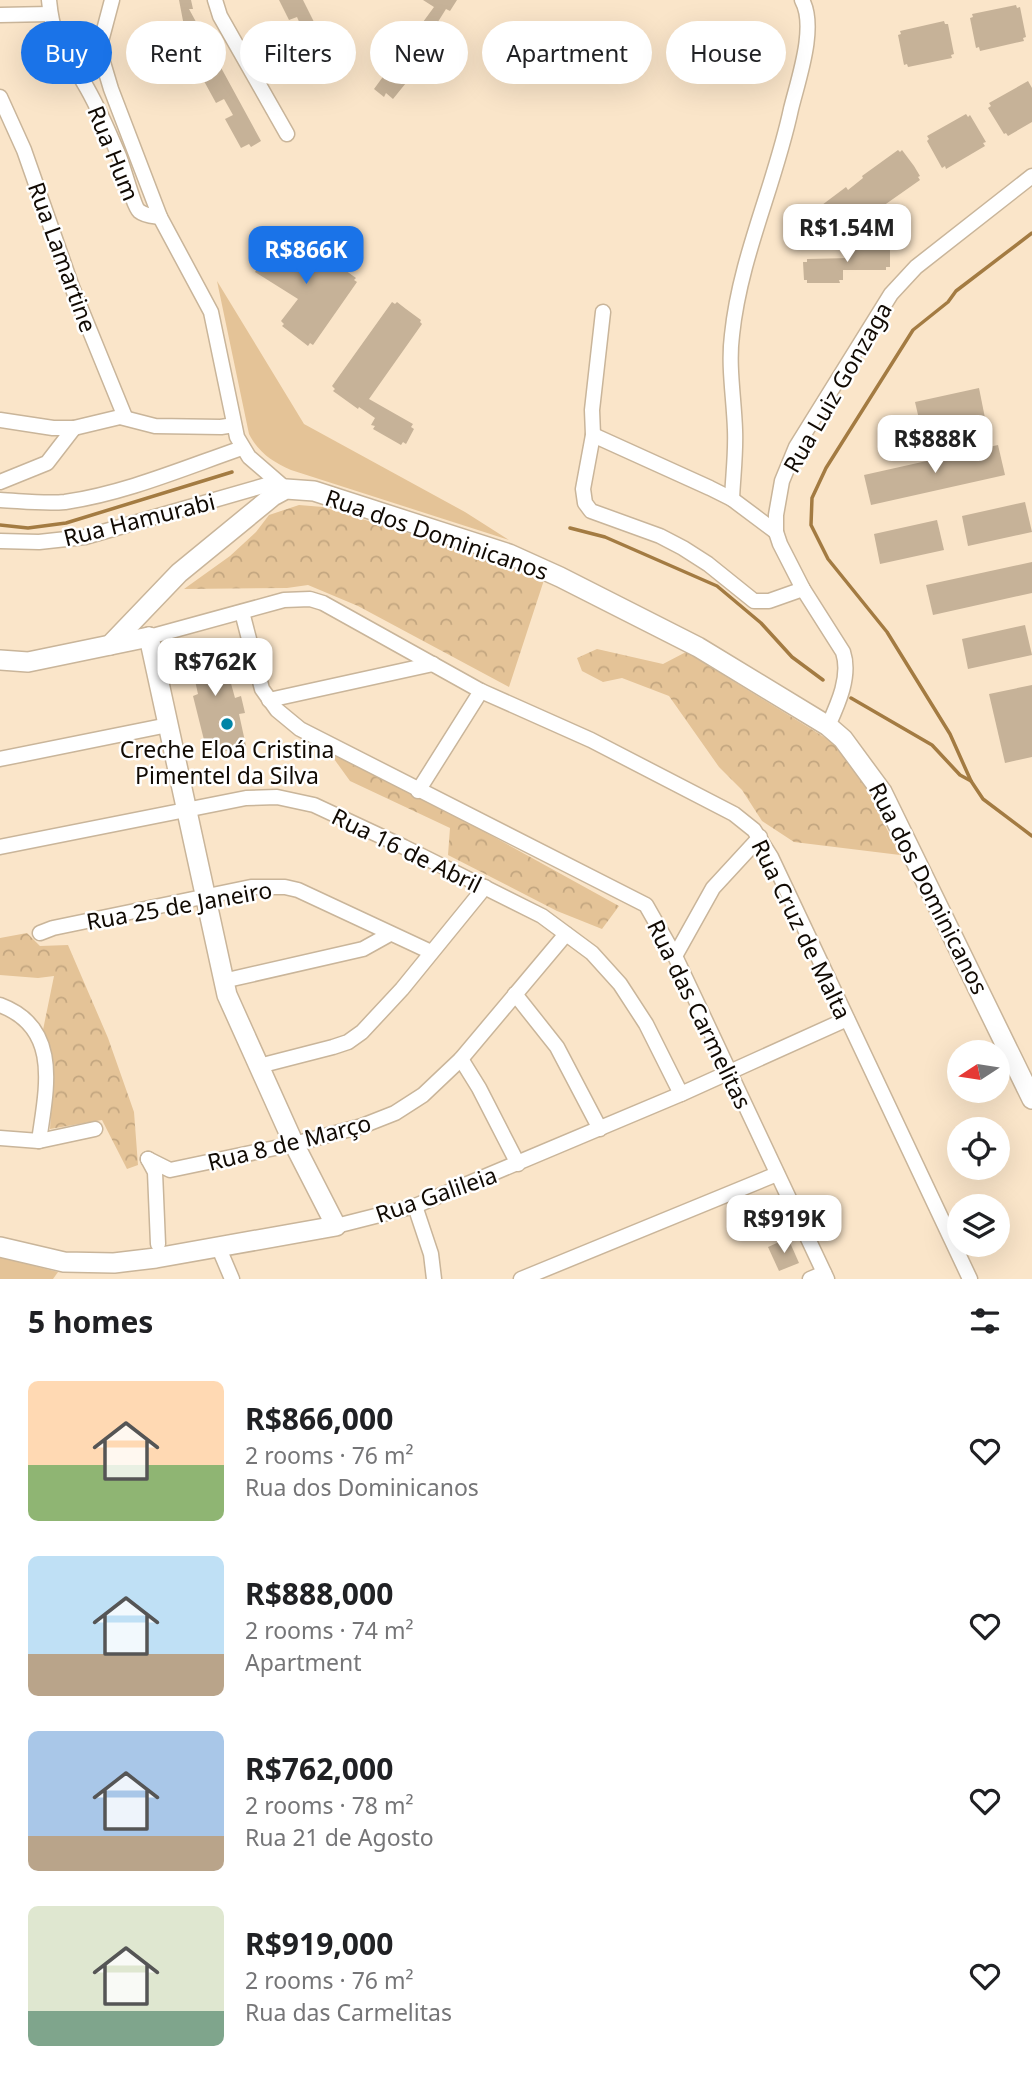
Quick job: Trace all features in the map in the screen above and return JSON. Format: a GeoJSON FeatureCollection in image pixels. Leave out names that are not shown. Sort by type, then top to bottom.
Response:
{"type":"FeatureCollection","features":[{"type":"Feature","properties":{"kind":"street"},"geometry":{"type":"LineString","coordinates":[[110,645],[196,557],[273,496],[281,485],[242,448],[234,425],[211,312],[159,217],[100,56],[100,41],[112,0]]}},
{"type":"Feature","properties":{"kind":"street"},"geometry":{"type":"LineString","coordinates":[[215,0],[223,23],[287,134]]}},
{"type":"Feature","properties":{"kind":"street"},"geometry":{"type":"LineString","coordinates":[[732,499],[735,433],[730,353],[732,332],[758,218],[786,130],[804,54],[808,21],[802,0]]}},
{"type":"Feature","properties":{"kind":"street"},"geometry":{"type":"LineString","coordinates":[[0,15],[50,7]]}},
{"type":"Feature","properties":{"kind":"street","name":"Rua Hum"},"geometry":{"type":"LineString","coordinates":[[50,7],[59,45],[84,82],[109,132],[127,176],[136,208],[146,215],[159,217]]}},
{"type":"Feature","properties":{"kind":"street","name":"Rua Lamartine"},"geometry":{"type":"LineString","coordinates":[[0,97],[24,150],[53,237],[122,417]]}},
{"type":"Feature","properties":{"kind":"street","name":"Rua Luiz Gonzaga"},"geometry":{"type":"LineString","coordinates":[[828,726],[847,673],[846,663],[843,652],[803,589],[780,544],[776,532],[776,515],[782,481],[796,447],[891,294],[916,267],[1032,176]]}},
{"type":"Feature","properties":{"kind":"street"},"geometry":{"type":"LineString","coordinates":[[603,312],[593,400],[593,435],[583,489],[584,503],[592,511],[683,548],[708,564],[754,601],[769,601],[803,589]]}},
{"type":"Feature","properties":{"kind":"street"},"geometry":{"type":"LineString","coordinates":[[0,420],[74,429],[122,417],[155,426],[221,428],[234,425]]}},
{"type":"Feature","properties":{"kind":"street"},"geometry":{"type":"LineString","coordinates":[[0,482],[47,463],[74,429]]}},
{"type":"Feature","properties":{"kind":"street"},"geometry":{"type":"LineString","coordinates":[[593,435],[732,499],[776,532]]}},
{"type":"Feature","properties":{"kind":"street","name":"Rua Hamurabi"},"geometry":{"type":"LineString","coordinates":[[0,500],[62,502],[94,497],[242,448]]}},
{"type":"Feature","properties":{"kind":"street","name":"Rua Hamurabi"},"geometry":{"type":"LineString","coordinates":[[0,541],[39,542],[85,537],[281,485]]}},
{"type":"Feature","properties":{"kind":"street","name":"Rua dos Dominicanos"},"geometry":{"type":"LineString","coordinates":[[281,485],[325,495],[453,535],[528,562],[698,647],[828,726],[843,739],[882,792],[1032,1099]]}},
{"type":"Feature","properties":{"kind":"street","name":"Rua Cruz de Malta"},"geometry":{"type":"LineString","coordinates":[[149,637],[284,600],[310,599],[337,610],[481,691],[591,740],[747,823],[760,837],[771,856],[970,1279]]}},
{"type":"Feature","properties":{"kind":"street"},"geometry":{"type":"LineString","coordinates":[[242,612],[257,675],[269,700],[433,664]]}},
{"type":"Feature","properties":{"kind":"street"},"geometry":{"type":"LineString","coordinates":[[140,613],[141,628],[149,637],[223,981],[294,1144],[335,1226]]}},
{"type":"Feature","properties":{"kind":"street"},"geometry":{"type":"LineString","coordinates":[[0,668],[149,637]]}},
{"type":"Feature","properties":{"kind":"street"},"geometry":{"type":"LineString","coordinates":[[0,660],[28,662]]}},
{"type":"Feature","properties":{"kind":"street"},"geometry":{"type":"LineString","coordinates":[[418,791],[481,691]]}},
{"type":"Feature","properties":{"kind":"street","name":"Rua das Carmelitas"},"geometry":{"type":"LineString","coordinates":[[269,700],[300,730],[646,905],[676,956],[825,1276]]}},
{"type":"Feature","properties":{"kind":"street"},"geometry":{"type":"LineString","coordinates":[[0,759],[167,725]]}},
{"type":"Feature","properties":{"kind":"street","name":"Rua 16 de Abril"},"geometry":{"type":"LineString","coordinates":[[0,847],[261,796],[314,805],[542,916],[592,953],[620,984],[646,1024],[681,1094]]}},
{"type":"Feature","properties":{"kind":"street"},"geometry":{"type":"LineString","coordinates":[[676,956],[713,888],[760,837]]}},
{"type":"Feature","properties":{"kind":"street","name":"Rua 25 de Janeiro"},"geometry":{"type":"LineString","coordinates":[[40,933],[53,928],[251,887],[285,887],[313,895],[431,952]]}},
{"type":"Feature","properties":{"kind":"street"},"geometry":{"type":"LineString","coordinates":[[259,1066],[348,1042],[362,1032],[380,1015],[485,887]]}},
{"type":"Feature","properties":{"kind":"street"},"geometry":{"type":"LineString","coordinates":[[223,981],[351,953],[390,933]]}},
{"type":"Feature","properties":{"kind":"street","name":"Rua 8 de Março"},"geometry":{"type":"LineString","coordinates":[[158,1244],[155,1172],[148,1159],[170,1170],[294,1144],[362,1126],[395,1113],[423,1095],[461,1059],[566,934]]}},
{"type":"Feature","properties":{"kind":"street"},"geometry":{"type":"LineString","coordinates":[[515,994],[557,1047],[600,1129]]}},
{"type":"Feature","properties":{"kind":"street"},"geometry":{"type":"LineString","coordinates":[[0,1005],[15,1010],[31,1023],[41,1043],[46,1061],[47,1086],[39,1141]]}},
{"type":"Feature","properties":{"kind":"street","name":"Rua Galileia"},"geometry":{"type":"LineString","coordinates":[[0,1247],[64,1262],[93,1265],[156,1258],[335,1226],[415,1206],[681,1094],[846,1019]]}},
{"type":"Feature","properties":{"kind":"street"},"geometry":{"type":"LineString","coordinates":[[461,1059],[480,1087],[519,1164]]}},
{"type":"Feature","properties":{"kind":"street"},"geometry":{"type":"LineString","coordinates":[[0,1138],[39,1141],[95,1129]]}},
{"type":"Feature","properties":{"kind":"street"},"geometry":{"type":"LineString","coordinates":[[521,1279],[777,1174]]}},
{"type":"Feature","properties":{"kind":"street"},"geometry":{"type":"LineString","coordinates":[[415,1206],[431,1254],[434,1279]]}},
{"type":"Feature","properties":{"kind":"street"},"geometry":{"type":"LineString","coordinates":[[218,1246],[232,1279]]}},
{"type":"Feature","properties":{"kind":"street"},"geometry":{"type":"LineString","coordinates":[[810,1279],[825,1276]]}},
{"type":"Feature","properties":{"kind":"green space"},"geometry":{"type":"Polygon","coordinates":[[[217,281],[304,424],[465,512],[509,540],[291,470],[267,456],[249,434],[217,281]]]}},
{"type":"Feature","properties":{"kind":"green space"},"geometry":{"type":"Polygon","coordinates":[[[299,505],[323,507],[450,546],[544,580],[509,687],[358,606],[308,585],[287,588],[184,589],[230,556],[256,532],[269,515],[299,505]]]}},
{"type":"Feature","properties":{"kind":"green space"},"geometry":{"type":"Polygon","coordinates":[[[597,649],[663,664],[686,652],[837,745],[859,774],[900,855],[794,842],[762,821],[742,790],[719,767],[669,696],[622,678],[603,682],[582,671],[577,658],[597,649]]]}},
{"type":"Feature","properties":{"kind":"green space"},"geometry":{"type":"Polygon","coordinates":[[[329,752],[445,810],[619,906],[602,929],[557,911],[448,855],[450,828],[350,781],[329,752]]]}},
{"type":"Feature","properties":{"kind":"green space"},"geometry":{"type":"Polygon","coordinates":[[[27,933],[40,946],[68,945],[108,1038],[134,1112],[138,1165],[127,1169],[102,1120],[50,1129],[54,1069],[43,1030],[54,976],[38,978],[0,975],[0,938],[27,933]]]}},
{"type":"Feature","properties":{"kind":"green space"},"geometry":{"type":"Polygon","coordinates":[[[0,1257],[58,1272],[53,1279],[0,1279],[0,1257]]]}},
{"type":"Feature","properties":{"kind":"building"},"geometry":{"type":"Polygon","coordinates":[[[179,0],[191,0],[193,9],[189,9],[196,21],[183,21],[179,0]]]}},
{"type":"Feature","properties":{"kind":"building"},"geometry":{"type":"Polygon","coordinates":[[[279,0],[303,0],[314,21],[299,21],[297,17],[289,20],[279,0]]]}},
{"type":"Feature","properties":{"kind":"building"},"geometry":{"type":"Polygon","coordinates":[[[423,0],[457,0],[450,11],[446,9],[438,21],[424,21],[434,7],[423,0]]]}},
{"type":"Feature","properties":{"kind":"building"},"geometry":{"type":"Polygon","coordinates":[[[1016,5],[1017,8],[1020,7],[1026,37],[1023,38],[1024,41],[980,51],[979,47],[976,48],[970,18],[973,17],[972,14],[1016,5]]]}},
{"type":"Feature","properties":{"kind":"building"},"geometry":{"type":"Polygon","coordinates":[[[944,21],[948,24],[954,54],[951,55],[952,58],[908,67],[907,64],[904,65],[898,35],[901,34],[900,31],[944,21]]]}},
{"type":"Feature","properties":{"kind":"building"},"geometry":{"type":"Polygon","coordinates":[[[226,77],[261,141],[251,147],[249,144],[241,148],[225,119],[233,115],[224,99],[216,103],[206,84],[226,84],[226,77]]]}},
{"type":"Feature","properties":{"kind":"building"},"geometry":{"type":"Polygon","coordinates":[[[1028,81],[1032,88],[1032,122],[1008,136],[988,108],[991,106],[989,103],[1028,81]]]}},
{"type":"Feature","properties":{"kind":"building"},"geometry":{"type":"Polygon","coordinates":[[[378,84],[405,84],[393,99],[386,93],[384,97],[374,89],[378,84]]]}},
{"type":"Feature","properties":{"kind":"building"},"geometry":{"type":"Polygon","coordinates":[[[966,114],[968,117],[970,115],[986,142],[983,143],[985,146],[946,169],[945,166],[942,168],[927,141],[927,136],[966,114]]]}},
{"type":"Feature","properties":{"kind":"building"},"geometry":{"type":"Polygon","coordinates":[[[898,150],[902,150],[914,166],[920,180],[883,206],[881,204],[866,215],[868,218],[829,246],[809,218],[812,216],[810,214],[846,187],[848,190],[863,178],[862,176],[898,150]]]}},
{"type":"Feature","properties":{"kind":"building"},"geometry":{"type":"Polygon","coordinates":[[[285,230],[325,263],[331,260],[356,278],[354,280],[357,282],[313,345],[310,343],[308,346],[282,326],[284,324],[281,321],[298,299],[255,272],[255,267],[281,231],[284,233],[285,230]]]}},
{"type":"Feature","properties":{"kind":"building"},"geometry":{"type":"Polygon","coordinates":[[[850,246],[886,246],[886,249],[890,249],[890,267],[886,267],[886,270],[843,270],[843,280],[839,280],[840,283],[807,283],[807,280],[804,280],[803,262],[807,262],[807,259],[850,258],[850,246]]]}},
{"type":"Feature","properties":{"kind":"building"},"geometry":{"type":"Polygon","coordinates":[[[392,302],[397,302],[421,320],[422,324],[369,399],[413,424],[411,427],[414,429],[406,444],[403,442],[401,445],[373,429],[375,426],[371,425],[375,418],[333,391],[335,389],[332,386],[392,302]]]}},
{"type":"Feature","properties":{"kind":"building"},"geometry":{"type":"Polygon","coordinates":[[[979,388],[985,418],[922,432],[915,402],[979,388]]]}},
{"type":"Feature","properties":{"kind":"building"},"geometry":{"type":"Polygon","coordinates":[[[998,445],[1005,475],[871,505],[864,475],[998,445]]]}},
{"type":"Feature","properties":{"kind":"building"},"geometry":{"type":"Polygon","coordinates":[[[1025,502],[1032,532],[968,546],[962,516],[1025,502]]]}},
{"type":"Feature","properties":{"kind":"building"},"geometry":{"type":"Polygon","coordinates":[[[937,520],[944,550],[880,564],[874,534],[937,520]]]}},
{"type":"Feature","properties":{"kind":"building"},"geometry":{"type":"Polygon","coordinates":[[[1032,562],[1032,593],[933,615],[926,585],[1032,562]]]}},
{"type":"Feature","properties":{"kind":"building"},"geometry":{"type":"Polygon","coordinates":[[[1025,625],[1032,655],[968,669],[962,639],[1025,625]]]}},
{"type":"Feature","properties":{"kind":"building"},"geometry":{"type":"Polygon","coordinates":[[[224,641],[230,668],[227,669],[235,698],[241,696],[245,713],[239,714],[246,746],[213,754],[212,750],[207,752],[193,696],[198,694],[194,676],[188,677],[182,650],[224,641]]]}},
{"type":"Feature","properties":{"kind":"building"},"geometry":{"type":"Polygon","coordinates":[[[1032,685],[1032,757],[1005,763],[989,694],[1032,685]]]}},
{"type":"Feature","properties":{"kind":"building"},"geometry":{"type":"Polygon","coordinates":[[[788,1238],[799,1263],[779,1271],[768,1247],[788,1238]]]}},
{"type":"Feature","properties":{"kind":"waterway"},"geometry":{"type":"LineString","coordinates":[[1032,233],[956,291],[948,302],[913,330],[826,468],[812,498],[811,525],[828,559],[887,632],[950,734],[971,781],[983,799],[1032,836]]}},
{"type":"Feature","properties":{"kind":"waterway"},"geometry":{"type":"LineString","coordinates":[[0,525],[28,528],[66,523],[232,472]]}},
{"type":"Feature","properties":{"kind":"waterway"},"geometry":{"type":"LineString","coordinates":[[570,528],[605,537],[717,586],[761,623],[792,657],[823,680]]}},
{"type":"Feature","properties":{"kind":"waterway"},"geometry":{"type":"LineString","coordinates":[[851,698],[932,745],[960,775],[971,781]]}},
{"type":"Feature","properties":{"kind":"place","name":"Creche Eloá Cristina Pimentel da Silva"},"geometry":{"type":"Point","coordinates":[227,724]}}]}
